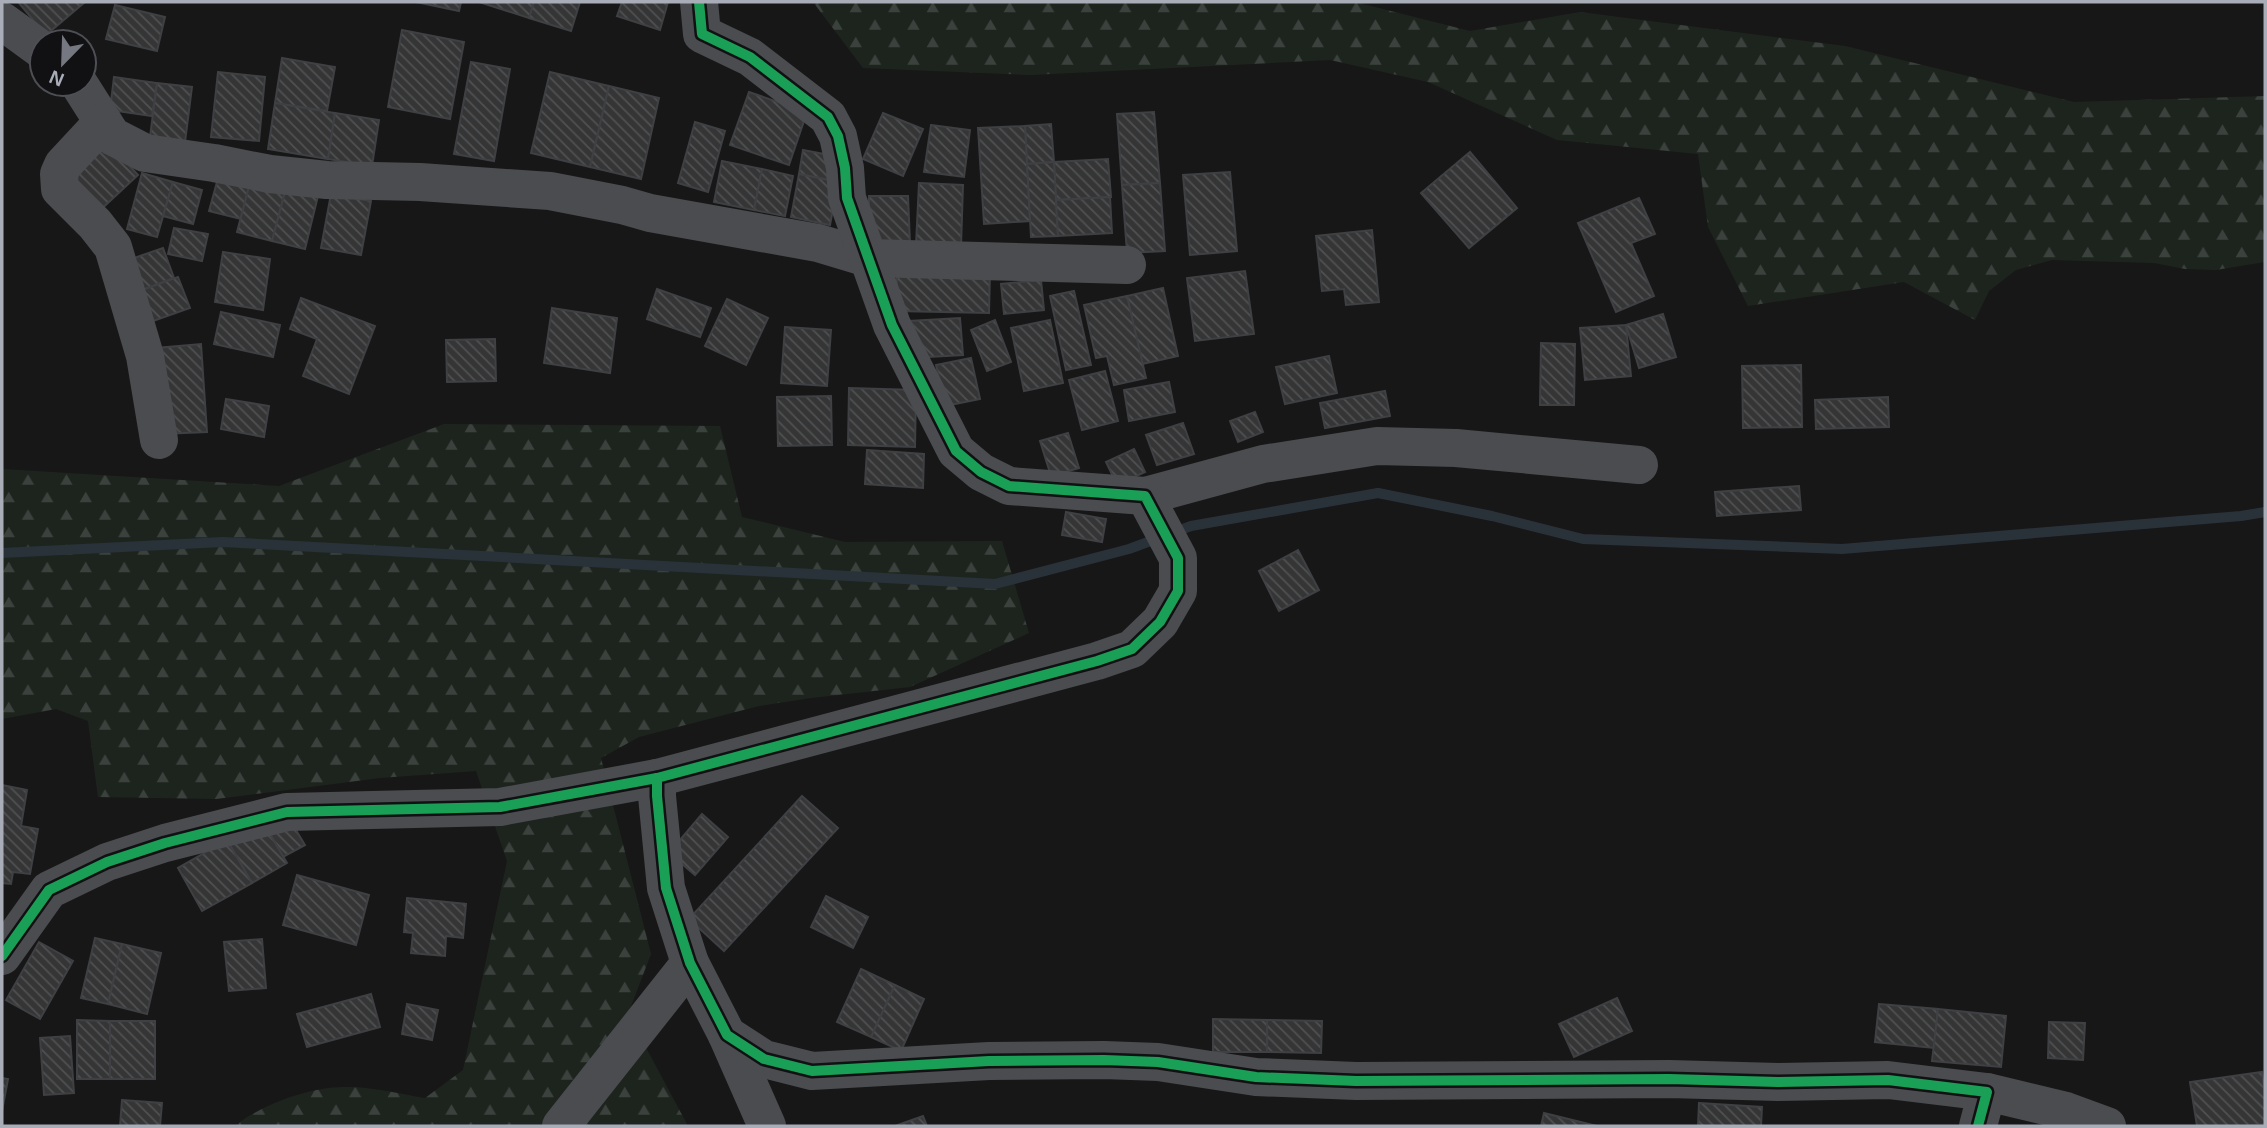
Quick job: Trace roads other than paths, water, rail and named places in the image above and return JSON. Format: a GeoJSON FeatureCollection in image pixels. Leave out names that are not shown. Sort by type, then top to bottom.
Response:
{"type":"FeatureCollection","features":[{"type":"Feature","properties":{"kind":"street"},"geometry":{"type":"LineString","coordinates":[[699,2],[702,34],[750,57],[828,117],[841,147],[847,198],[892,325],[957,451],[981,472],[1009,486],[1150,506],[1263,464],[1377,446],[1456,448],[1639,465]]}},
{"type":"Feature","properties":{"kind":"street"},"geometry":{"type":"LineString","coordinates":[[2,21],[28,40]]}},
{"type":"Feature","properties":{"kind":"street"},"geometry":{"type":"LineString","coordinates":[[88,98],[113,136],[145,153],[270,174],[327,180],[420,182],[550,191],[650,213],[818,243],[868,258],[1127,265]]}},
{"type":"Feature","properties":{"kind":"street"},"geometry":{"type":"LineString","coordinates":[[103,122],[63,165],[59,174],[60,189],[95,224],[113,247],[145,356],[159,440]]}},
{"type":"Feature","properties":{"kind":"street"},"geometry":{"type":"LineString","coordinates":[[2,925],[49,890],[119,858],[165,843],[287,812],[500,807],[657,778],[1097,662],[1132,649],[1160,622],[1178,591],[1178,558],[1150,506]]}},
{"type":"Feature","properties":{"kind":"street"},"geometry":{"type":"LineString","coordinates":[[657,778],[666,888],[690,963],[727,1035],[767,1126]]}},
{"type":"Feature","properties":{"kind":"street"},"geometry":{"type":"LineString","coordinates":[[2,956],[49,890]]}},
{"type":"Feature","properties":{"kind":"street"},"geometry":{"type":"LineString","coordinates":[[562,1126],[690,963]]}},
{"type":"Feature","properties":{"kind":"street"},"geometry":{"type":"LineString","coordinates":[[727,1035],[764,1059],[812,1071],[989,1061],[1104,1060],[1158,1062],[1256,1077],[1343,1081],[1888,1080],[1983,1109],[2066,1111],[2107,1126]]}},
{"type":"Feature","properties":{"kind":"waterway"},"geometry":{"type":"LineString","coordinates":[[2,553],[223,542],[995,584],[1129,549],[1191,526],[1378,493],[1492,516],[1583,539],[1842,549],[2265,512]]}}]}
